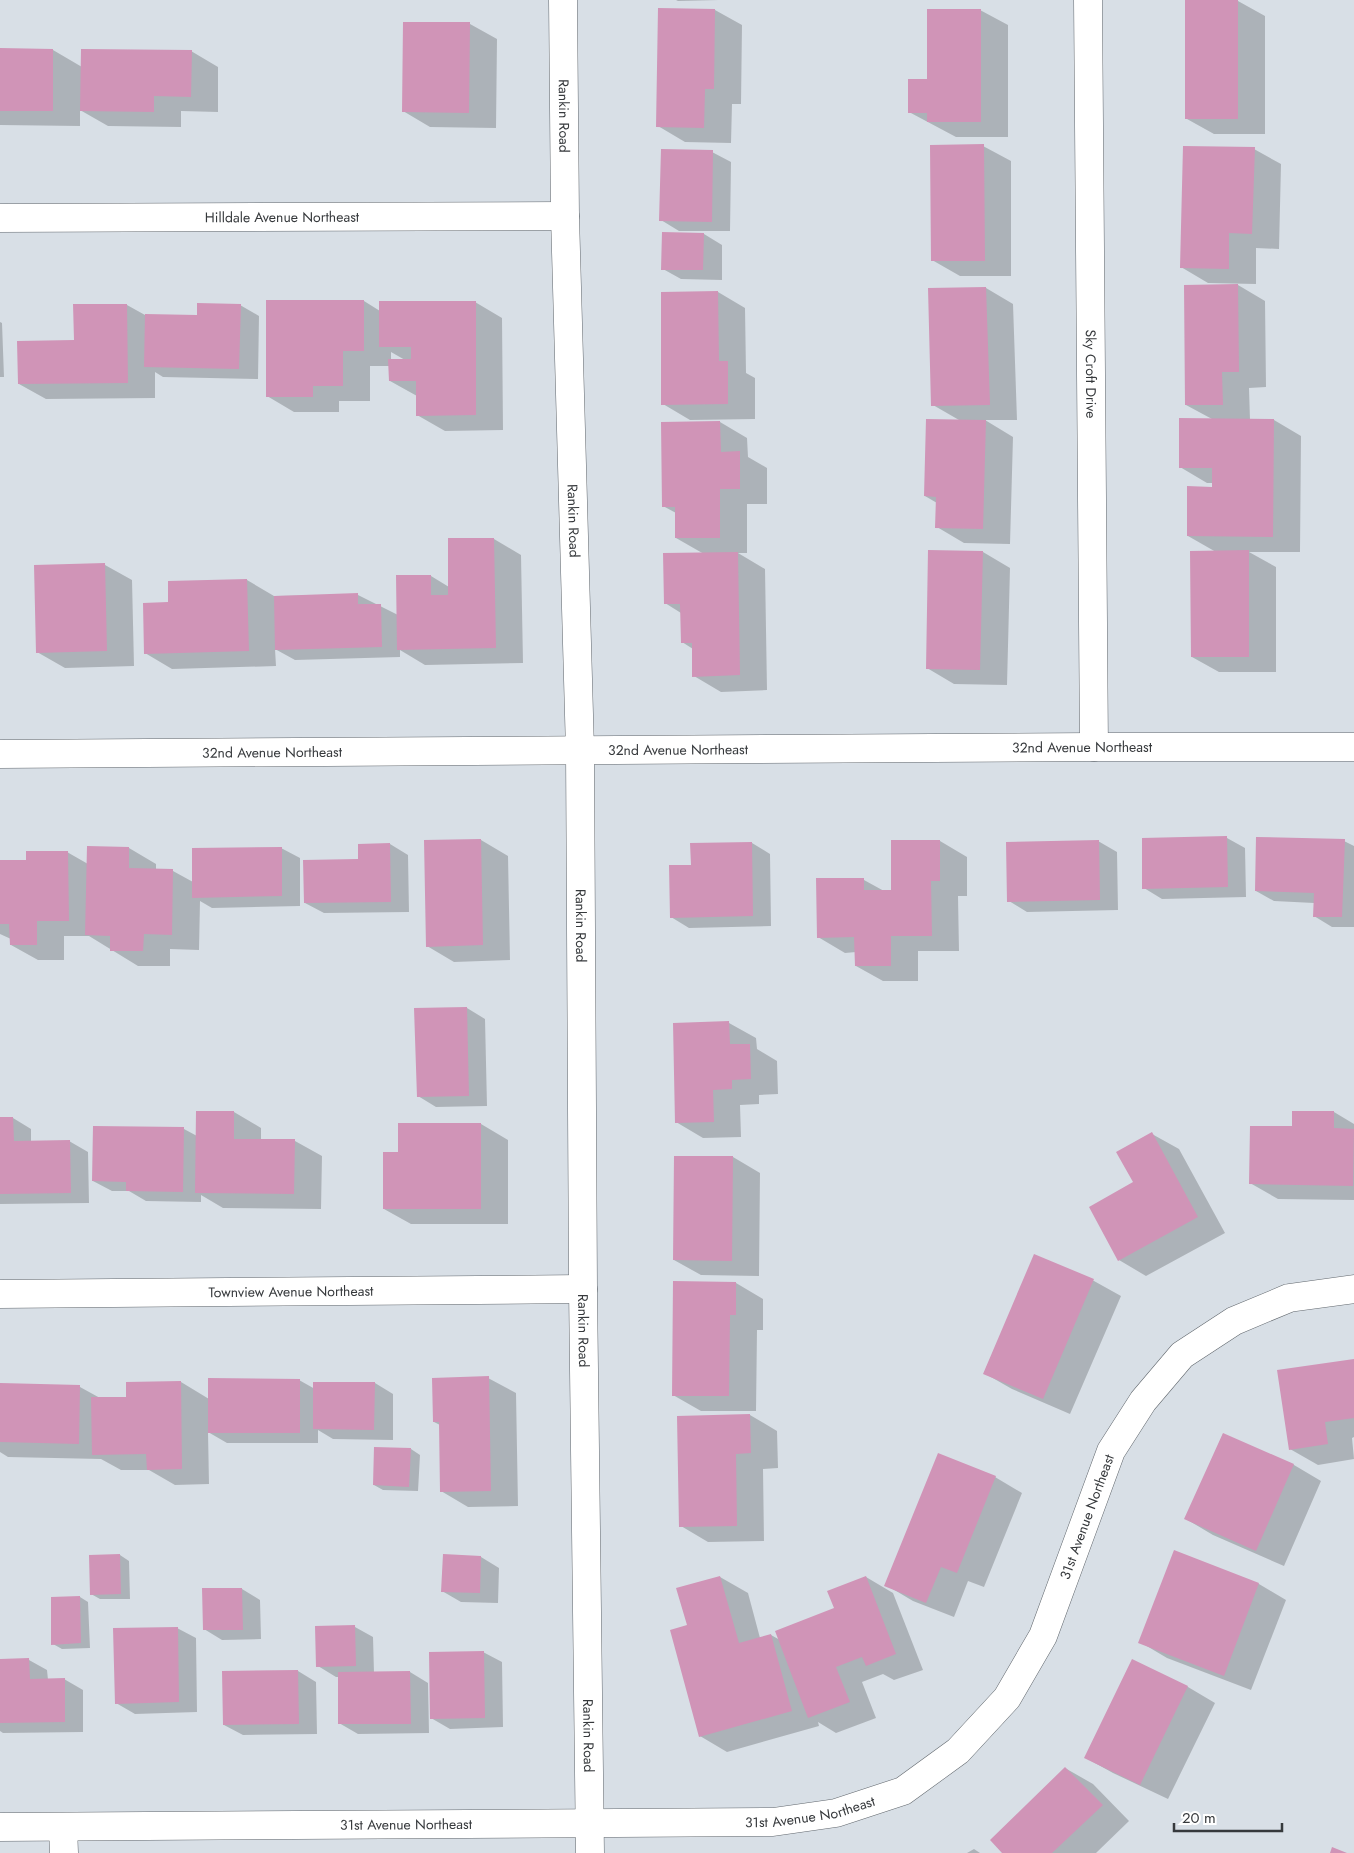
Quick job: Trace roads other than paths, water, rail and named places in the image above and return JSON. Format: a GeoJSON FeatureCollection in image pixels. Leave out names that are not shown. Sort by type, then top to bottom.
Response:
{"type":"FeatureCollection","features":[{"type":"Feature","properties":{"kind":"street","name":"Rankin Road"},"geometry":{"type":"LineString","coordinates":[[563,0],[565,216],[580,750],[582,1289],[590,1853]]}},
{"type":"Feature","properties":{"kind":"street","name":"Sky Croft Drive"},"geometry":{"type":"LineString","coordinates":[[1088,0],[1094,747]]}},
{"type":"Feature","properties":{"kind":"street","name":"Hilldale Avenue Northeast"},"geometry":{"type":"LineString","coordinates":[[0,218],[565,216]]}},
{"type":"Feature","properties":{"kind":"street","name":"32nd Avenue Northeast"},"geometry":{"type":"LineString","coordinates":[[0,754],[1094,747],[1354,748]]}},
{"type":"Feature","properties":{"kind":"street","name":"Townview Avenue Northeast"},"geometry":{"type":"LineString","coordinates":[[0,1294],[582,1289]]}},
{"type":"Feature","properties":{"kind":"street","name":"31st Avenue Northeast"},"geometry":{"type":"LineString","coordinates":[[0,1827],[64,1840],[590,1824],[773,1822],[836,1813],[904,1791],[958,1750],[1007,1698],[1043,1636],[1111,1451],[1143,1401],[1182,1355],[1234,1321],[1289,1298],[1354,1289]]}}]}
